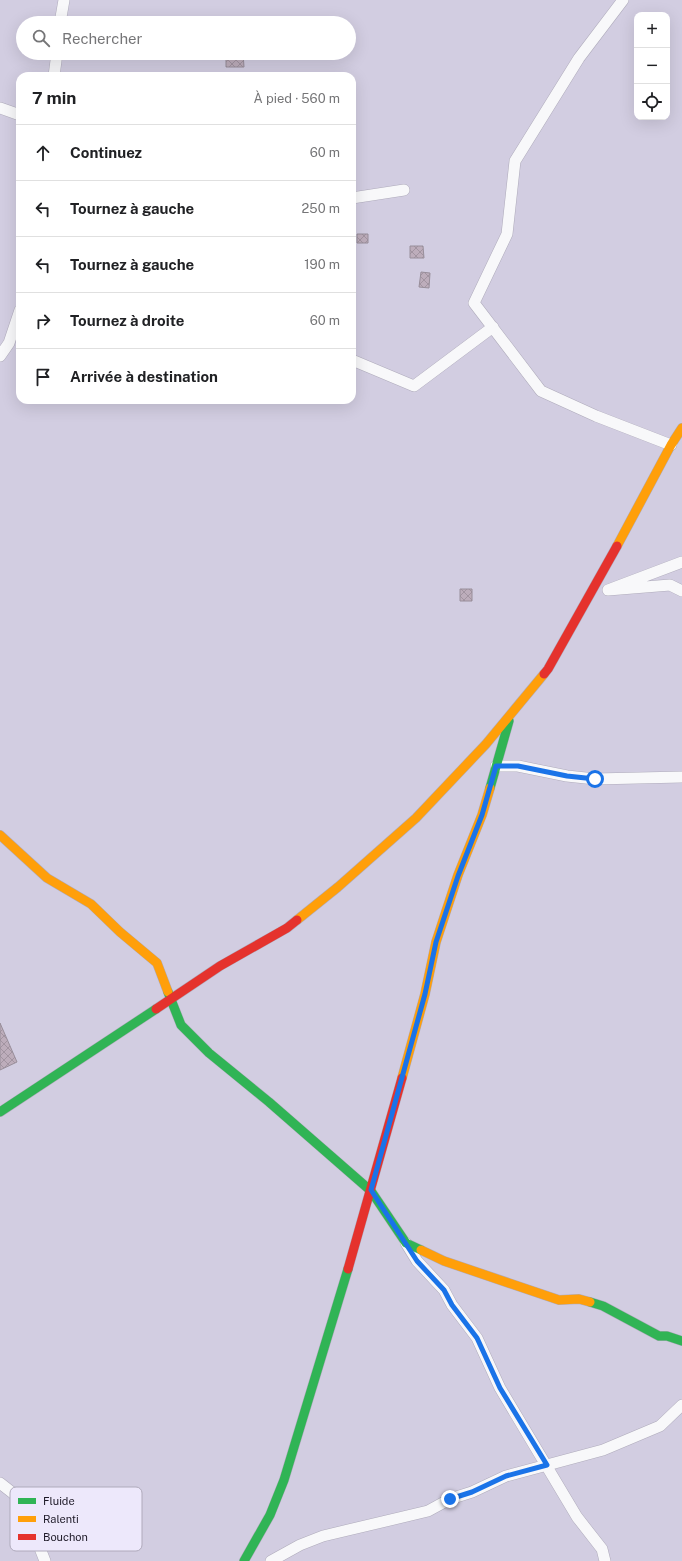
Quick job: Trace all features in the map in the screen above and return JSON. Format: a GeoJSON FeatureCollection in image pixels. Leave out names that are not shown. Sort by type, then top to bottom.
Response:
{"type":"FeatureCollection","features":[{"type":"Feature","properties":{"kind":"street"},"geometry":{"type":"LineString","coordinates":[[61,16],[64,0]]}},
{"type":"Feature","properties":{"kind":"street"},"geometry":{"type":"LineString","coordinates":[[623,0],[579,58],[515,160],[507,234],[474,303],[541,391],[596,416],[671,445]]}},
{"type":"Feature","properties":{"kind":"street"},"geometry":{"type":"LineString","coordinates":[[55,72],[56,60]]}},
{"type":"Feature","properties":{"kind":"street"},"geometry":{"type":"LineString","coordinates":[[0,108],[16,114]]}},
{"type":"Feature","properties":{"kind":"street"},"geometry":{"type":"LineString","coordinates":[[356,197],[404,190]]}},
{"type":"Feature","properties":{"kind":"street"},"geometry":{"type":"LineString","coordinates":[[0,356],[9,343],[16,322]]}},
{"type":"Feature","properties":{"kind":"street"},"geometry":{"type":"LineString","coordinates":[[356,362],[414,386],[493,327]]}},
{"type":"Feature","properties":{"kind":"street"},"geometry":{"type":"LineString","coordinates":[[0,1112],[220,966],[287,928],[338,887],[416,818],[486,744],[548,669],[634,517],[671,445],[682,428]]}},
{"type":"Feature","properties":{"kind":"street"},"geometry":{"type":"LineString","coordinates":[[590,595],[608,590],[682,562]]}},
{"type":"Feature","properties":{"kind":"street"},"geometry":{"type":"LineString","coordinates":[[608,590],[670,585],[682,591]]}},
{"type":"Feature","properties":{"kind":"street"},"geometry":{"type":"LineString","coordinates":[[244,1561],[270,1515],[284,1480],[371,1190],[425,994],[436,942],[458,876],[482,815],[511,714]]}},
{"type":"Feature","properties":{"kind":"street"},"geometry":{"type":"LineString","coordinates":[[496,766],[518,766],[567,776],[595,779],[682,777]]}},
{"type":"Feature","properties":{"kind":"street"},"geometry":{"type":"LineString","coordinates":[[0,835],[47,878],[91,904],[120,932],[157,963],[180,1025],[209,1054],[269,1102],[371,1190],[417,1261],[444,1290],[452,1305],[477,1338],[500,1388],[577,1517],[602,1549],[605,1561]]}},
{"type":"Feature","properties":{"kind":"street"},"geometry":{"type":"LineString","coordinates":[[406,1243],[444,1261],[559,1300],[579,1299],[603,1306],[659,1336],[667,1336],[682,1341]]}},
{"type":"Feature","properties":{"kind":"street"},"geometry":{"type":"LineString","coordinates":[[271,1561],[300,1545],[324,1536],[428,1511],[450,1499],[472,1492],[506,1476],[603,1450],[660,1426],[682,1405]]}},
{"type":"Feature","properties":{"kind":"street"},"geometry":{"type":"LineString","coordinates":[[0,1483],[10,1491]]}},
{"type":"Feature","properties":{"kind":"street"},"geometry":{"type":"LineString","coordinates":[[41,1551],[45,1561]]}},
{"type":"Feature","properties":{"kind":"building"},"geometry":{"type":"Polygon","coordinates":[[[226,60],[244,60],[244,67],[226,67],[226,60]]]}},
{"type":"Feature","properties":{"kind":"building"},"geometry":{"type":"Polygon","coordinates":[[[357,234],[368,234],[368,243],[357,243],[357,234]]]}},
{"type":"Feature","properties":{"kind":"building"},"geometry":{"type":"Polygon","coordinates":[[[410,246],[423,246],[424,258],[410,258],[410,246]]]}},
{"type":"Feature","properties":{"kind":"building"},"geometry":{"type":"Polygon","coordinates":[[[421,272],[430,273],[429,288],[419,287],[421,272]]]}},
{"type":"Feature","properties":{"kind":"building"},"geometry":{"type":"Polygon","coordinates":[[[460,589],[472,589],[472,601],[460,601],[460,589]]]}},
{"type":"Feature","properties":{"kind":"building"},"geometry":{"type":"Polygon","coordinates":[[[0,1023],[17,1062],[0,1070],[0,1023]]]}},
{"type":"Feature","properties":{"kind":"traffic: fast"},"geometry":{"type":"LineString","coordinates":[[490,788],[509,721]]}},
{"type":"Feature","properties":{"kind":"traffic: fast"},"geometry":{"type":"LineString","coordinates":[[168,992],[181,1025],[209,1053],[269,1102],[371,1191],[406,1243],[421,1250]]}},
{"type":"Feature","properties":{"kind":"traffic: fast"},"geometry":{"type":"LineString","coordinates":[[0,1112],[156,1009]]}},
{"type":"Feature","properties":{"kind":"traffic: fast"},"geometry":{"type":"LineString","coordinates":[[244,1561],[270,1515],[284,1480],[348,1269]]}},
{"type":"Feature","properties":{"kind":"traffic: fast"},"geometry":{"type":"LineString","coordinates":[[590,1302],[603,1306],[659,1336],[667,1336],[682,1341]]}},
{"type":"Feature","properties":{"kind":"traffic: slow"},"geometry":{"type":"LineString","coordinates":[[617,546],[671,445],[682,428]]}},
{"type":"Feature","properties":{"kind":"traffic: slow"},"geometry":{"type":"LineString","coordinates":[[297,920],[338,887],[416,818],[486,744],[544,674]]}},
{"type":"Feature","properties":{"kind":"traffic: slow"},"geometry":{"type":"LineString","coordinates":[[402,1078],[425,994],[436,942],[458,875],[482,815],[490,788]]}},
{"type":"Feature","properties":{"kind":"traffic: slow"},"geometry":{"type":"LineString","coordinates":[[0,835],[47,878],[91,904],[120,932],[157,963],[168,992]]}},
{"type":"Feature","properties":{"kind":"traffic: slow"},"geometry":{"type":"LineString","coordinates":[[421,1250],[444,1261],[559,1300],[579,1299],[590,1302]]}},
{"type":"Feature","properties":{"kind":"traffic: jam"},"geometry":{"type":"LineString","coordinates":[[544,674],[617,546]]}},
{"type":"Feature","properties":{"kind":"traffic: jam"},"geometry":{"type":"LineString","coordinates":[[156,1009],[220,966],[287,928],[297,920]]}},
{"type":"Feature","properties":{"kind":"traffic: jam"},"geometry":{"type":"LineString","coordinates":[[348,1269],[402,1078]]}},
{"type":"Feature","properties":{"kind":"route"},"geometry":{"type":"LineString","coordinates":[[450,1499],[472,1492],[506,1476],[547,1465],[500,1388],[477,1338],[452,1305],[444,1290],[417,1261],[371,1190],[425,994],[436,942],[458,876],[482,815],[496,766],[518,766],[567,776],[595,779]]}}]}
